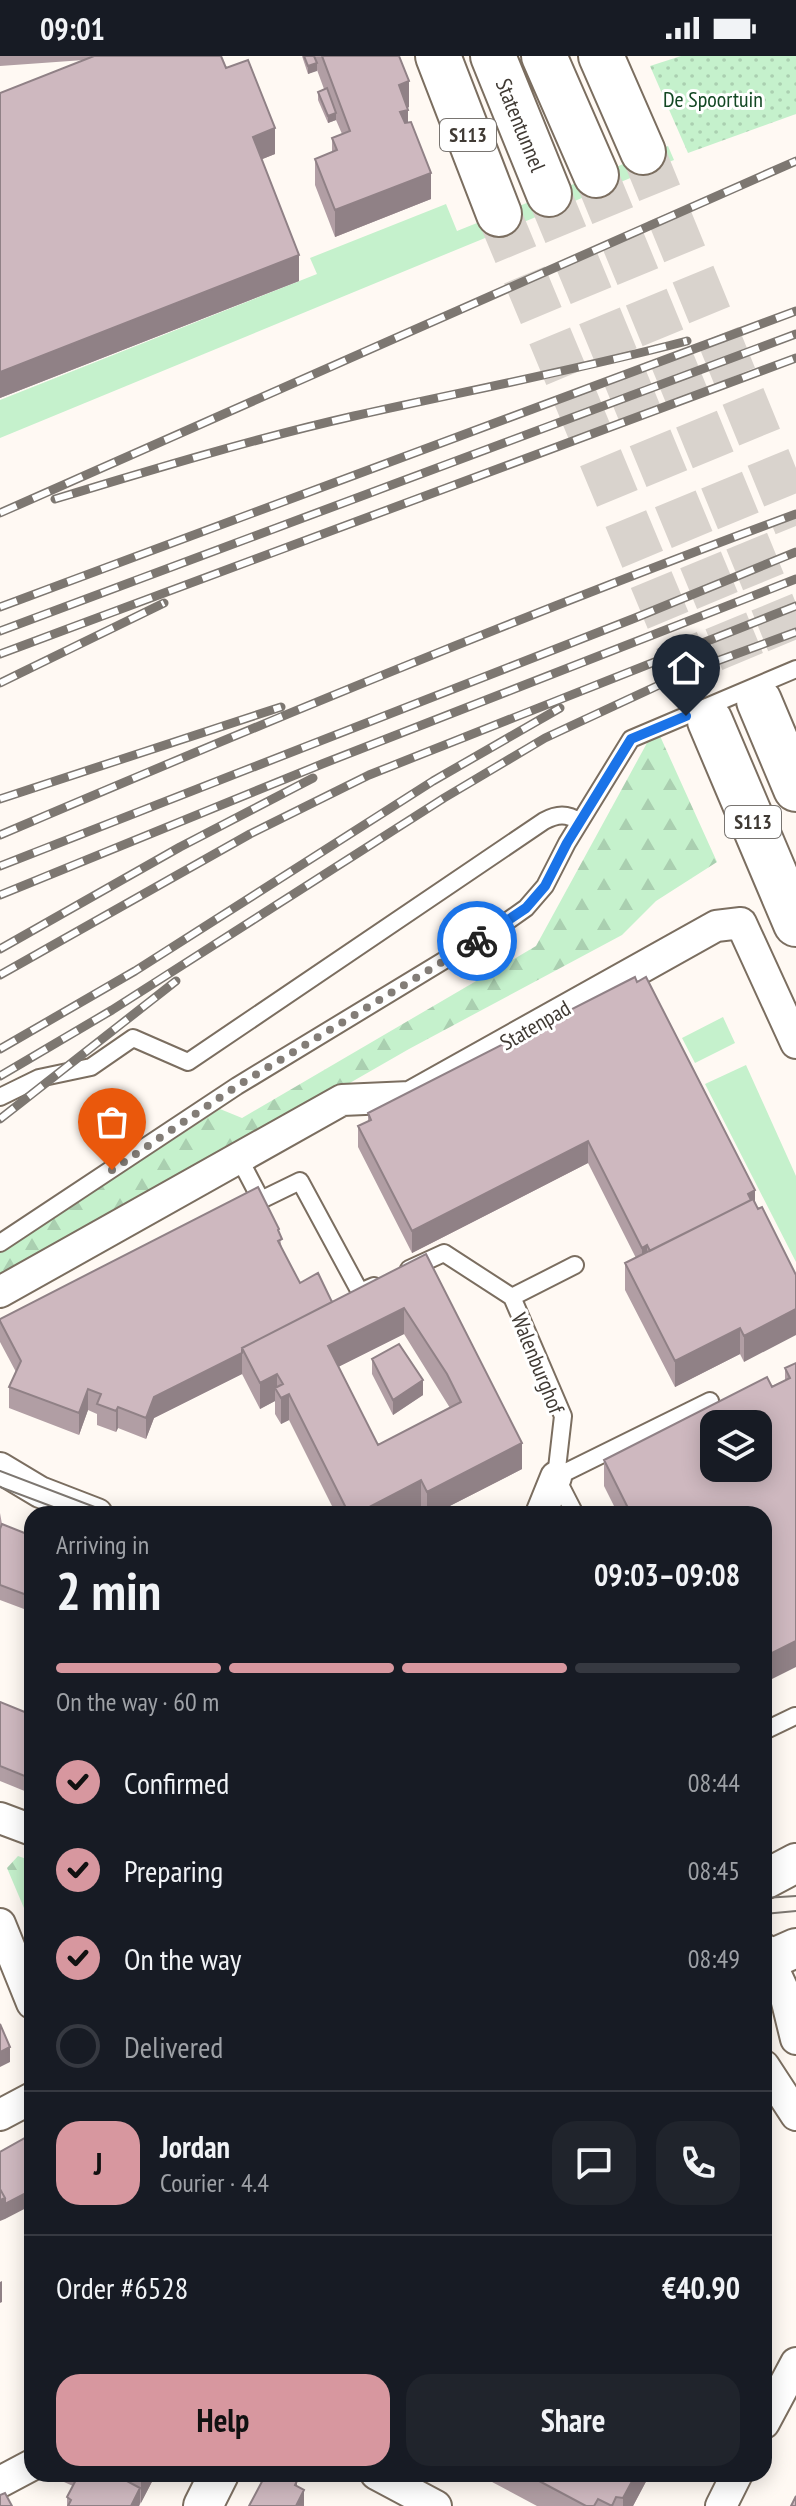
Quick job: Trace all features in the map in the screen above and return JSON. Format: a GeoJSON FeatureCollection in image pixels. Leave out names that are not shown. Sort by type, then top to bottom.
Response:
{"type":"FeatureCollection","features":[{"type":"Feature","properties":{"kind":"main road","name":"S113"},"geometry":{"type":"LineString","coordinates":[[438,56],[499,214]]}},
{"type":"Feature","properties":{"kind":"main road","name":"Statentunnel"},"geometry":{"type":"LineString","coordinates":[[493,56],[549,194]]}},
{"type":"Feature","properties":{"kind":"main road"},"geometry":{"type":"LineString","coordinates":[[544,56],[596,175]]}},
{"type":"Feature","properties":{"kind":"main road"},"geometry":{"type":"LineString","coordinates":[[601,56],[643,152]]}},
{"type":"Feature","properties":{"kind":"main road","name":"S113"},"geometry":{"type":"LineString","coordinates":[[759,701],[796,789]]}},
{"type":"Feature","properties":{"kind":"main road","name":"S113"},"geometry":{"type":"LineString","coordinates":[[710,721],[796,924]]}},
{"type":"Feature","properties":{"kind":"street","name":"Statenpad"},"geometry":{"type":"LineString","coordinates":[[0,1292],[342,1100],[410,1097],[716,926],[741,923],[796,1043]]}},
{"type":"Feature","properties":{"kind":"street"},"geometry":{"type":"LineString","coordinates":[[0,1468],[40,1492],[76,1506]]}},
{"type":"Feature","properties":{"kind":"street","name":"Walenburghof"},"geometry":{"type":"LineString","coordinates":[[544,1506],[556,1477]]}},
{"type":"Feature","properties":{"kind":"street"},"geometry":{"type":"LineString","coordinates":[[0,1488],[40,1492]]}},
{"type":"Feature","properties":{"kind":"street"},"geometry":{"type":"LineString","coordinates":[[0,1819],[24,1827]]}},
{"type":"Feature","properties":{"kind":"street"},"geometry":{"type":"LineString","coordinates":[[772,1876],[796,1863]]}},
{"type":"Feature","properties":{"kind":"street"},"geometry":{"type":"LineString","coordinates":[[0,1924],[24,1983]]}},
{"type":"Feature","properties":{"kind":"street"},"geometry":{"type":"LineString","coordinates":[[773,1955],[796,2039]]}},
{"type":"Feature","properties":{"kind":"street"},"geometry":{"type":"LineString","coordinates":[[772,2078],[796,2115]]}},
{"type":"Feature","properties":{"kind":"street"},"geometry":{"type":"LineString","coordinates":[[0,2115],[24,2102]]}},
{"type":"Feature","properties":{"kind":"street"},"geometry":{"type":"LineString","coordinates":[[772,2408],[796,2363]]}},
{"type":"Feature","properties":{"kind":"street"},"geometry":{"type":"LineString","coordinates":[[0,2482],[24,2469]]}},
{"type":"Feature","properties":{"kind":"street"},"geometry":{"type":"LineString","coordinates":[[203,2506],[215,2482]]}},
{"type":"Feature","properties":{"kind":"street"},"geometry":{"type":"LineString","coordinates":[[391,2482],[436,2506]]}},
{"type":"Feature","properties":{"kind":"street"},"geometry":{"type":"LineString","coordinates":[[721,2506],[733,2482]]}},
{"type":"Feature","properties":{"kind":"lane"},"geometry":{"type":"LineString","coordinates":[[0,1243],[237,1086],[526,908],[545,886],[631,739],[796,669]]}},
{"type":"Feature","properties":{"kind":"lane"},"geometry":{"type":"LineString","coordinates":[[0,1097],[39,1078],[91,1067],[133,1038],[188,1062],[544,821],[554,815],[564,815],[580,822]]}},
{"type":"Feature","properties":{"kind":"lane","name":"Walenburghof"},"geometry":{"type":"LineString","coordinates":[[239,1158],[261,1200],[300,1181],[360,1292],[444,1253],[512,1297],[563,1416],[556,1477]]}},
{"type":"Feature","properties":{"kind":"lane","name":"Walenburghof"},"geometry":{"type":"LineString","coordinates":[[512,1297],[575,1265]]}},
{"type":"Feature","properties":{"kind":"lane"},"geometry":{"type":"LineString","coordinates":[[571,1506],[556,1477],[710,1401]]}},
{"type":"Feature","properties":{"kind":"lane"},"geometry":{"type":"LineString","coordinates":[[772,1727],[795,1716]]}},
{"type":"Feature","properties":{"kind":"green space","name":"De Spoortuin"},"geometry":{"type":"Polygon","coordinates":[[[681,56],[796,56],[796,114],[688,153],[650,66],[681,56]]]}},
{"type":"Feature","properties":{"kind":"green space"},"geometry":{"type":"Polygon","coordinates":[[[668,146],[674,160],[0,438],[0,400],[317,274],[310,258],[446,204],[457,231],[668,146]]]}},
{"type":"Feature","properties":{"kind":"green space"},"geometry":{"type":"Polygon","coordinates":[[[660,736],[717,862],[656,901],[622,935],[409,1049],[0,1284],[0,1253],[220,1109],[242,1118],[536,946],[647,743],[660,736]]]}},
{"type":"Feature","properties":{"kind":"green space"},"geometry":{"type":"Polygon","coordinates":[[[723,1017],[735,1043],[695,1063],[682,1038],[723,1017]]]}},
{"type":"Feature","properties":{"kind":"green space"},"geometry":{"type":"Polygon","coordinates":[[[746,1065],[796,1176],[796,1262],[705,1084],[746,1065]]]}},
{"type":"Feature","properties":{"kind":"green space"},"geometry":{"type":"Polygon","coordinates":[[[18,1856],[24,1858],[24,1908],[7,1868],[18,1856]]]}},
{"type":"Feature","properties":{"kind":"building"},"geometry":{"type":"Polygon","coordinates":[[[94,56],[221,56],[226,68],[248,60],[275,128],[253,137],[299,255],[0,372],[0,93],[94,56]]]}},
{"type":"Feature","properties":{"kind":"building"},"geometry":{"type":"Polygon","coordinates":[[[304,56],[314,56],[317,63],[308,66],[304,56]]]}},
{"type":"Feature","properties":{"kind":"building"},"geometry":{"type":"Polygon","coordinates":[[[322,56],[399,56],[409,81],[399,85],[408,110],[400,112],[405,123],[411,122],[431,173],[335,210],[315,159],[337,150],[332,138],[350,131],[322,56]]]}},
{"type":"Feature","properties":{"kind":"building"},"geometry":{"type":"Polygon","coordinates":[[[327,88],[336,113],[328,116],[318,92],[327,88]]]}},
{"type":"Feature","properties":{"kind":"building"},"geometry":{"type":"Polygon","coordinates":[[[635,977],[637,982],[646,977],[755,1190],[748,1194],[751,1200],[650,1251],[647,1245],[642,1248],[588,1141],[412,1231],[358,1126],[371,1120],[368,1113],[635,977]]]}},
{"type":"Feature","properties":{"kind":"building"},"geometry":{"type":"Polygon","coordinates":[[[258,1187],[279,1229],[282,1239],[278,1241],[300,1283],[318,1273],[332,1302],[242,1348],[242,1353],[154,1397],[146,1418],[118,1407],[116,1411],[97,1404],[101,1394],[88,1389],[79,1413],[9,1387],[21,1361],[0,1319],[258,1187]]]}},
{"type":"Feature","properties":{"kind":"building"},"geometry":{"type":"Polygon","coordinates":[[[753,1199],[758,1209],[762,1207],[796,1275],[796,1309],[744,1336],[740,1328],[675,1361],[625,1263],[753,1199]]]}},
{"type":"Feature","properties":{"kind":"building"},"geometry":{"type":"Polygon","coordinates":[[[426,1254],[522,1443],[427,1492],[421,1480],[371,1506],[345,1506],[289,1394],[281,1398],[275,1388],[283,1384],[277,1374],[260,1383],[242,1348],[426,1254]],[[404,1308],[328,1346],[378,1445],[461,1402],[447,1374],[404,1308]]]}},
{"type":"Feature","properties":{"kind":"building"},"geometry":{"type":"Polygon","coordinates":[[[399,1344],[423,1380],[393,1400],[372,1359],[399,1344]]]}},
{"type":"Feature","properties":{"kind":"building"},"geometry":{"type":"Polygon","coordinates":[[[796,1363],[796,1641],[772,1653],[772,1506],[627,1506],[604,1460],[700,1411],[700,1482],[772,1482],[772,1410],[702,1410],[767,1377],[772,1387],[790,1378],[785,1368],[796,1363]]]}},
{"type":"Feature","properties":{"kind":"building"},"geometry":{"type":"Polygon","coordinates":[[[2,1524],[24,1533],[24,1594],[0,1585],[2,1524]]]}},
{"type":"Feature","properties":{"kind":"building"},"geometry":{"type":"Polygon","coordinates":[[[0,1702],[24,1712],[24,1776],[0,1766],[0,1702]]]}},
{"type":"Feature","properties":{"kind":"building"},"geometry":{"type":"Polygon","coordinates":[[[0,2024],[10,2047],[0,2052],[0,2024]]]}},
{"type":"Feature","properties":{"kind":"building"},"geometry":{"type":"Polygon","coordinates":[[[24,2138],[24,2194],[5,2204],[0,2189],[0,2152],[24,2138]]]}},
{"type":"Feature","properties":{"kind":"building"},"geometry":{"type":"Polygon","coordinates":[[[75,2482],[129,2482],[140,2488],[131,2506],[68,2506],[71,2500],[67,2497],[75,2482]]]}},
{"type":"Feature","properties":{"kind":"building"},"geometry":{"type":"Polygon","coordinates":[[[262,2482],[296,2482],[295,2485],[304,2490],[296,2506],[249,2506],[262,2482]]]}},
{"type":"Feature","properties":{"kind":"building"},"geometry":{"type":"Polygon","coordinates":[[[541,2482],[632,2482],[623,2498],[616,2497],[612,2506],[598,2499],[594,2506],[586,2506],[541,2482]]]}},
{"type":"Feature","properties":{"kind":"building"},"geometry":{"type":"Polygon","coordinates":[[[5,2493],[12,2506],[0,2506],[0,2495],[5,2493]]]}},
{"type":"Feature","properties":{"kind":"tunnel"},"geometry":{"type":"LineString","coordinates":[[643,152],[796,526]]}},
{"type":"Feature","properties":{"kind":"tunnel"},"geometry":{"type":"LineString","coordinates":[[596,175],[796,661]]}},
{"type":"Feature","properties":{"kind":"tunnel"},"geometry":{"type":"LineString","coordinates":[[549,194],[759,701]]}},
{"type":"Feature","properties":{"kind":"tunnel"},"geometry":{"type":"LineString","coordinates":[[499,214],[710,721]]}},
{"type":"Feature","properties":{"kind":"tram line"},"geometry":{"type":"LineString","coordinates":[[0,1471],[92,1506]]}},
{"type":"Feature","properties":{"kind":"tram line"},"geometry":{"type":"LineString","coordinates":[[0,1487],[51,1506]]}},
{"type":"Feature","properties":{"kind":"tram line"},"geometry":{"type":"LineString","coordinates":[[772,1898],[796,1896]]}},
{"type":"Feature","properties":{"kind":"tram line"},"geometry":{"type":"LineString","coordinates":[[772,1913],[796,1911]]}},
{"type":"Feature","properties":{"kind":"railway"},"geometry":{"type":"LineString","coordinates":[[0,513],[796,161]]}},
{"type":"Feature","properties":{"kind":"railway"},"geometry":{"type":"LineString","coordinates":[[0,607],[796,311]]}},
{"type":"Feature","properties":{"kind":"railway"},"geometry":{"type":"LineString","coordinates":[[0,631],[796,334]]}},
{"type":"Feature","properties":{"kind":"railway"},"geometry":{"type":"LineString","coordinates":[[55,499],[316,425],[687,341]]}},
{"type":"Feature","properties":{"kind":"railway"},"geometry":{"type":"LineString","coordinates":[[0,654],[796,358]]}},
{"type":"Feature","properties":{"kind":"railway"},"geometry":{"type":"LineString","coordinates":[[0,835],[396,670],[796,514]]}},
{"type":"Feature","properties":{"kind":"railway"},"geometry":{"type":"LineString","coordinates":[[0,866],[796,552]]}},
{"type":"Feature","properties":{"kind":"railway"},"geometry":{"type":"LineString","coordinates":[[0,895],[322,764],[796,579]]}},
{"type":"Feature","properties":{"kind":"railway"},"geometry":{"type":"LineString","coordinates":[[0,683],[164,603]]}},
{"type":"Feature","properties":{"kind":"railway"},"geometry":{"type":"LineString","coordinates":[[0,975],[250,834],[369,775],[796,606]]}},
{"type":"Feature","properties":{"kind":"railway"},"geometry":{"type":"LineString","coordinates":[[0,1076],[112,1010],[444,798],[545,738],[687,672],[796,632]]}},
{"type":"Feature","properties":{"kind":"railway"},"geometry":{"type":"LineString","coordinates":[[0,799],[281,707]]}},
{"type":"Feature","properties":{"kind":"railway"},"geometry":{"type":"LineString","coordinates":[[0,1049],[135,971],[433,781],[560,708]]}},
{"type":"Feature","properties":{"kind":"railway"},"geometry":{"type":"LineString","coordinates":[[0,949],[180,847],[313,778]]}},
{"type":"Feature","properties":{"kind":"railway"},"geometry":{"type":"LineString","coordinates":[[0,1119],[176,981]]}},
{"type":"Feature","properties":{"kind":"way so far"},"geometry":{"type":"LineString","coordinates":[[112,1170],[237,1086],[477,941]]}},
{"type":"Feature","properties":{"kind":"route"},"geometry":{"type":"LineString","coordinates":[[477,941],[526,908],[545,886],[567,843],[631,739],[686,716]]}}]}
